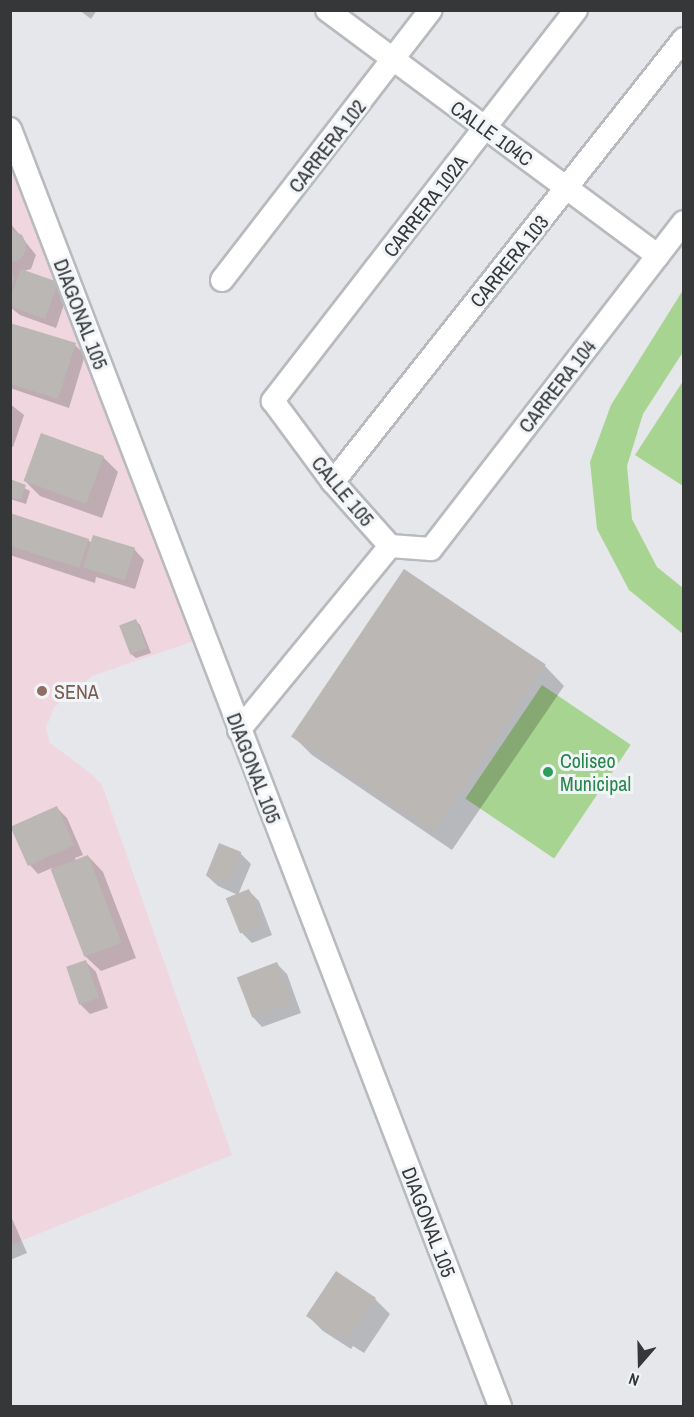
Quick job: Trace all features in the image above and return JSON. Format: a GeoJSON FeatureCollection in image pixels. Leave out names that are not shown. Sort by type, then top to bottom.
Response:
{"type":"FeatureCollection","features":[{"type":"Feature","properties":{"kind":"street","name":"CALLE 104C"},"geometry":{"type":"LineString","coordinates":[[327,10],[658,256]]}},
{"type":"Feature","properties":{"kind":"street","name":"CARRERA 102"},"geometry":{"type":"LineString","coordinates":[[222,280],[431,10]]}},
{"type":"Feature","properties":{"kind":"street","name":"CARRERA 102A"},"geometry":{"type":"LineString","coordinates":[[273,400],[576,10]]}},
{"type":"Feature","properties":{"kind":"street","name":"CARRERA 103"},"geometry":{"type":"LineString","coordinates":[[333,482],[684,39]]}},
{"type":"Feature","properties":{"kind":"street","name":"DIAGONAL 105"},"geometry":{"type":"LineString","coordinates":[[10,129],[500,1407]]}},
{"type":"Feature","properties":{"kind":"street","name":"CARRERA 104"},"geometry":{"type":"LineString","coordinates":[[390,546],[431,549],[684,222]]}},
{"type":"Feature","properties":{"kind":"street","name":"CALLE 105"},"geometry":{"type":"LineString","coordinates":[[273,400],[333,482],[390,546]]}},
{"type":"Feature","properties":{"kind":"street"},"geometry":{"type":"LineString","coordinates":[[239,730],[390,546]]}},
{"type":"Feature","properties":{"kind":"shaded area","name":"SENA"},"geometry":{"type":"Polygon","coordinates":[[[10,147],[194,641],[92,676],[54,707],[46,728],[50,743],[102,785],[232,1155],[11,1245],[10,147]]]}},
{"type":"Feature","properties":{"kind":"green space"},"geometry":{"type":"Polygon","coordinates":[[[683,290],[683,352],[643,414],[627,466],[632,519],[657,567],[683,588],[683,634],[629,590],[597,529],[590,462],[611,405],[683,290]]]}},
{"type":"Feature","properties":{"kind":"green space"},"geometry":{"type":"Polygon","coordinates":[[[683,381],[683,486],[635,455],[683,381]]]}},
{"type":"Feature","properties":{"kind":"green space","name":"Coliseo Municipal"},"geometry":{"type":"Polygon","coordinates":[[[542,685],[631,745],[554,858],[465,799],[542,685]]]}},
{"type":"Feature","properties":{"kind":"building"},"geometry":{"type":"Polygon","coordinates":[[[10,229],[22,235],[26,243],[26,251],[21,259],[13,262],[10,262],[10,229]]]}},
{"type":"Feature","properties":{"kind":"building"},"geometry":{"type":"Polygon","coordinates":[[[10,268],[15,278],[10,292],[10,268]]]}},
{"type":"Feature","properties":{"kind":"building"},"geometry":{"type":"Polygon","coordinates":[[[21,269],[58,282],[45,319],[10,306],[10,298],[21,269]]]}},
{"type":"Feature","properties":{"kind":"building"},"geometry":{"type":"Polygon","coordinates":[[[10,323],[76,343],[58,399],[10,384],[10,323]]]}},
{"type":"Feature","properties":{"kind":"building"},"geometry":{"type":"Polygon","coordinates":[[[41,433],[104,456],[87,504],[24,481],[41,433]]]}},
{"type":"Feature","properties":{"kind":"building"},"geometry":{"type":"Polygon","coordinates":[[[10,479],[26,485],[21,500],[10,497],[10,479]]]}},
{"type":"Feature","properties":{"kind":"building"},"geometry":{"type":"Polygon","coordinates":[[[10,513],[89,539],[79,568],[10,546],[10,513]]]}},
{"type":"Feature","properties":{"kind":"building"},"geometry":{"type":"Polygon","coordinates":[[[93,535],[135,548],[125,580],[83,568],[93,535]]]}},
{"type":"Feature","properties":{"kind":"building"},"geometry":{"type":"Polygon","coordinates":[[[404,569],[546,665],[433,832],[291,736],[404,569]]]}},
{"type":"Feature","properties":{"kind":"building"},"geometry":{"type":"Polygon","coordinates":[[[136,619],[147,648],[130,654],[119,625],[136,619]]]}},
{"type":"Feature","properties":{"kind":"building"},"geometry":{"type":"Polygon","coordinates":[[[57,806],[74,845],[28,866],[10,827],[57,806]]]}},
{"type":"Feature","properties":{"kind":"building"},"geometry":{"type":"Polygon","coordinates":[[[219,843],[241,852],[228,884],[206,875],[219,843]]]}},
{"type":"Feature","properties":{"kind":"building"},"geometry":{"type":"Polygon","coordinates":[[[88,855],[122,943],[84,957],[51,869],[88,855]]]}},
{"type":"Feature","properties":{"kind":"building"},"geometry":{"type":"Polygon","coordinates":[[[249,889],[263,924],[240,934],[226,898],[249,889]]]}},
{"type":"Feature","properties":{"kind":"building"},"geometry":{"type":"Polygon","coordinates":[[[86,960],[99,998],[79,1005],[66,967],[86,960]]]}},
{"type":"Feature","properties":{"kind":"building"},"geometry":{"type":"Polygon","coordinates":[[[277,962],[292,1002],[252,1018],[237,977],[277,962]]]}},
{"type":"Feature","properties":{"kind":"building"},"geometry":{"type":"Polygon","coordinates":[[[336,1271],[376,1298],[349,1339],[337,1332],[335,1335],[306,1316],[336,1271]]]}},
{"type":"Feature","properties":{"kind":"place","name":"SENA"},"geometry":{"type":"Point","coordinates":[42,691]}},
{"type":"Feature","properties":{"kind":"place","name":"Coliseo Municipal"},"geometry":{"type":"Point","coordinates":[548,772]}}]}
